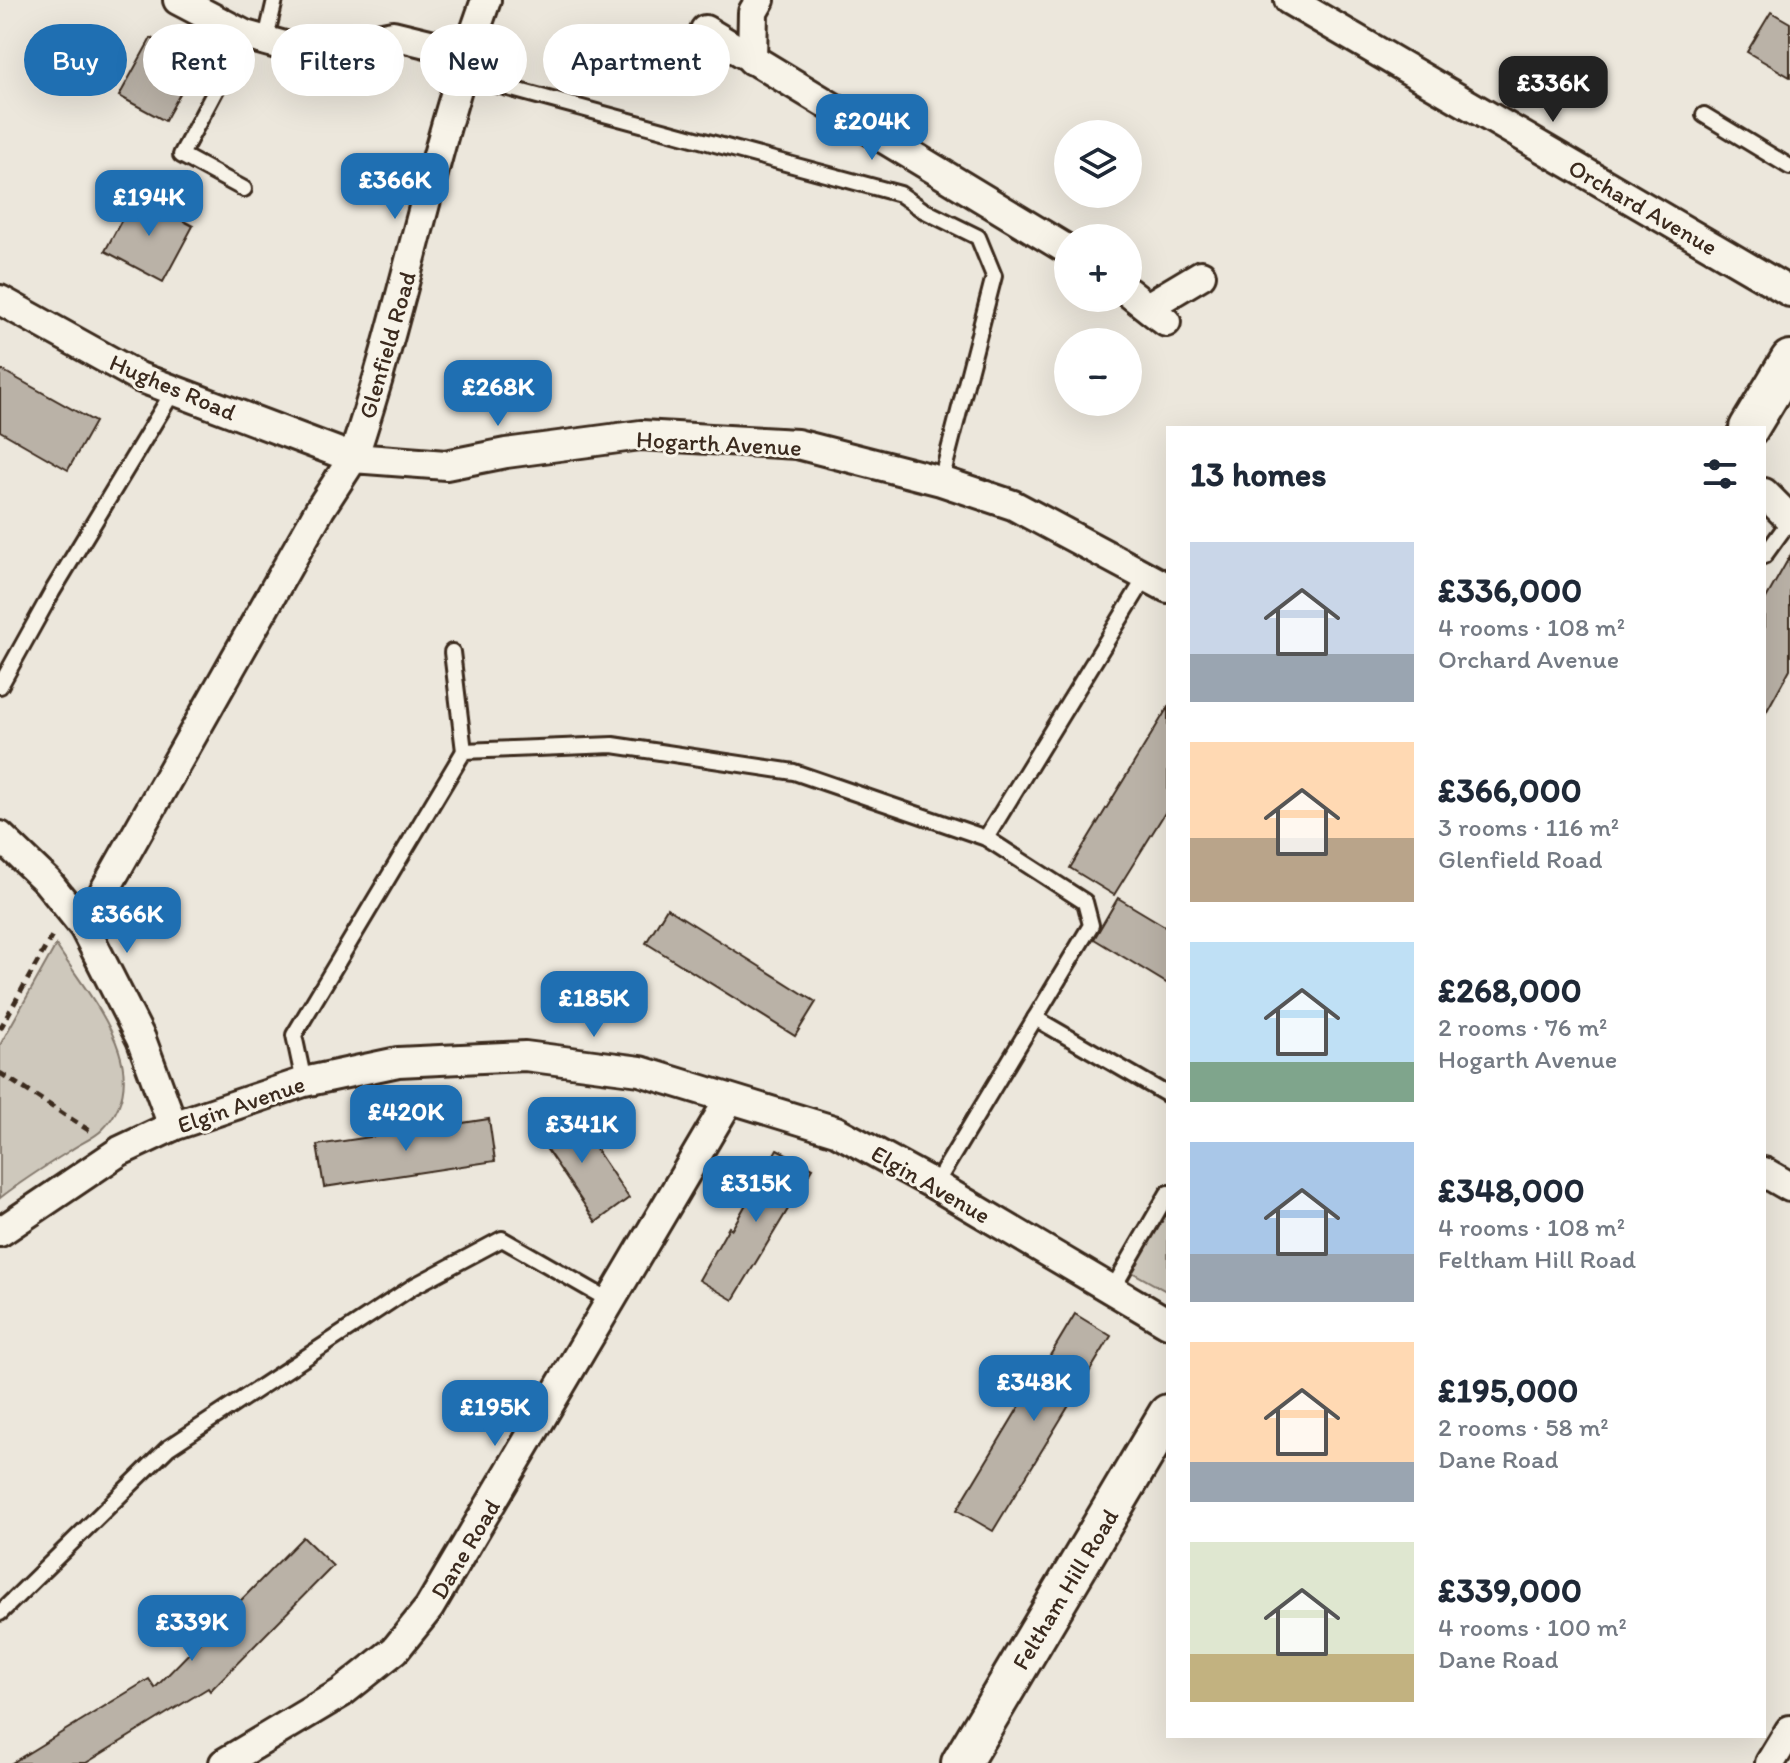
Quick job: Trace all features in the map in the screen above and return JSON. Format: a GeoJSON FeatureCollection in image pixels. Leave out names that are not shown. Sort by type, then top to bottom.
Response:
{"type":"FeatureCollection","features":[{"type":"Feature","properties":{"kind":"street"},"geometry":{"type":"LineString","coordinates":[[178,0],[225,24]]}},
{"type":"Feature","properties":{"kind":"street","name":"Glenfield Road"},"geometry":{"type":"LineString","coordinates":[[478,24],[486,0]]}},
{"type":"Feature","properties":{"kind":"street"},"geometry":{"type":"LineString","coordinates":[[752,60],[753,12],[760,0]]}},
{"type":"Feature","properties":{"kind":"street","name":"Orchard Avenue"},"geometry":{"type":"LineString","coordinates":[[1289,0],[1790,292]]}},
{"type":"Feature","properties":{"kind":"street"},"geometry":{"type":"LineString","coordinates":[[255,39],[306,52],[393,35],[420,46]]}},
{"type":"Feature","properties":{"kind":"street"},"geometry":{"type":"LineString","coordinates":[[730,46],[1054,242]]}},
{"type":"Feature","properties":{"kind":"street","name":"Glenfield Road"},"geometry":{"type":"LineString","coordinates":[[353,458],[381,376],[455,96]]}},
{"type":"Feature","properties":{"kind":"street"},"geometry":{"type":"LineString","coordinates":[[1148,306],[1201,275]]}},
{"type":"Feature","properties":{"kind":"street","name":"Hughes Road"},"geometry":{"type":"LineString","coordinates":[[0,300],[139,377],[353,458]]}},
{"type":"Feature","properties":{"kind":"street"},"geometry":{"type":"LineString","coordinates":[[1750,426],[1790,360]]}},
{"type":"Feature","properties":{"kind":"street","name":"Hogarth Avenue"},"geometry":{"type":"LineString","coordinates":[[353,458],[446,465],[506,453],[641,435],[797,444],[941,481],[1013,505],[1158,581]]}},
{"type":"Feature","properties":{"kind":"street"},"geometry":{"type":"LineString","coordinates":[[76,916],[353,458]]}},
{"type":"Feature","properties":{"kind":"street"},"geometry":{"type":"LineString","coordinates":[[1766,495],[1790,520]]}},
{"type":"Feature","properties":{"kind":"street"},"geometry":{"type":"LineString","coordinates":[[0,836],[76,916],[141,1039],[173,1126]]}},
{"type":"Feature","properties":{"kind":"street","name":"Elgin Avenue"},"geometry":{"type":"LineString","coordinates":[[0,1232],[120,1151],[173,1126],[304,1082],[398,1062],[525,1056],[640,1071],[836,1131],[935,1185],[1166,1322]]}},
{"type":"Feature","properties":{"kind":"street","name":"Dane Road"},"geometry":{"type":"LineString","coordinates":[[224,1763],[253,1756],[341,1693],[395,1650],[429,1608],[729,1100]]}},
{"type":"Feature","properties":{"kind":"street"},"geometry":{"type":"LineString","coordinates":[[1766,1173],[1790,1187]]}},
{"type":"Feature","properties":{"kind":"street","name":"Feltham Hill Road"},"geometry":{"type":"LineString","coordinates":[[961,1763],[1166,1417]]}},
{"type":"Feature","properties":{"kind":"lane"},"geometry":{"type":"LineString","coordinates":[[255,39],[275,0]]}},
{"type":"Feature","properties":{"kind":"lane"},"geometry":{"type":"LineString","coordinates":[[527,83],[900,194],[923,210],[978,237],[994,276],[941,481]]}},
{"type":"Feature","properties":{"kind":"lane"},"geometry":{"type":"LineString","coordinates":[[219,96],[181,155],[244,189]]}},
{"type":"Feature","properties":{"kind":"lane"},"geometry":{"type":"LineString","coordinates":[[1704,115],[1790,167]]}},
{"type":"Feature","properties":{"kind":"lane"},"geometry":{"type":"LineString","coordinates":[[0,686],[52,592],[174,390]]}},
{"type":"Feature","properties":{"kind":"lane"},"geometry":{"type":"LineString","coordinates":[[1766,553],[1790,520]]}},
{"type":"Feature","properties":{"kind":"lane"},"geometry":{"type":"LineString","coordinates":[[986,838],[1158,581]]}},
{"type":"Feature","properties":{"kind":"lane"},"geometry":{"type":"LineString","coordinates":[[304,1082],[294,1035],[464,751],[452,652]]}},
{"type":"Feature","properties":{"kind":"lane"},"geometry":{"type":"LineString","coordinates":[[464,751],[613,745],[794,772],[986,838],[1085,902],[1091,925],[935,1185]]}},
{"type":"Feature","properties":{"kind":"lane"},"geometry":{"type":"LineString","coordinates":[[1035,1018],[1166,1094]]}},
{"type":"Feature","properties":{"kind":"lane"},"geometry":{"type":"LineString","coordinates":[[1112,1290],[1166,1196]]}},
{"type":"Feature","properties":{"kind":"lane"},"geometry":{"type":"LineString","coordinates":[[0,1613],[168,1448],[414,1286],[502,1239],[612,1302]]}},
{"type":"Feature","properties":{"kind":"path"},"geometry":{"type":"LineString","coordinates":[[0,1029],[76,916]]}},
{"type":"Feature","properties":{"kind":"path"},"geometry":{"type":"LineString","coordinates":[[0,1073],[120,1151]]}},
{"type":"Feature","properties":{"kind":"shaded area"},"geometry":{"type":"Polygon","coordinates":[[[56,945],[113,1035],[121,1059],[124,1084],[118,1107],[102,1130],[0,1198],[0,1045],[56,945]]]}},
{"type":"Feature","properties":{"kind":"shaded area"},"geometry":{"type":"Polygon","coordinates":[[[1166,1214],[1166,1291],[1132,1272],[1166,1214]]]}},
{"type":"Feature","properties":{"kind":"building"},"geometry":{"type":"Polygon","coordinates":[[[1771,12],[1790,23],[1790,77],[1747,52],[1771,12]]]}},
{"type":"Feature","properties":{"kind":"building"},"geometry":{"type":"Polygon","coordinates":[[[143,52],[143,96],[179,96],[165,121],[119,96],[127,96],[127,82],[143,52]]]}},
{"type":"Feature","properties":{"kind":"building"},"geometry":{"type":"Polygon","coordinates":[[[135,195],[193,226],[163,282],[105,251],[135,195]]]}},
{"type":"Feature","properties":{"kind":"building"},"geometry":{"type":"Polygon","coordinates":[[[0,369],[95,422],[68,470],[0,431],[0,369]]]}},
{"type":"Feature","properties":{"kind":"building"},"geometry":{"type":"Polygon","coordinates":[[[1790,556],[1790,669],[1766,712],[1766,598],[1790,556]]]}},
{"type":"Feature","properties":{"kind":"building"},"geometry":{"type":"Polygon","coordinates":[[[1166,710],[1166,811],[1114,895],[1070,868],[1166,710]]]}},
{"type":"Feature","properties":{"kind":"building"},"geometry":{"type":"Polygon","coordinates":[[[1118,898],[1166,927],[1166,983],[1094,939],[1118,898]]]}},
{"type":"Feature","properties":{"kind":"building"},"geometry":{"type":"Polygon","coordinates":[[[667,908],[816,1002],[795,1036],[646,943],[667,908]]]}},
{"type":"Feature","properties":{"kind":"building"},"geometry":{"type":"Polygon","coordinates":[[[569,1109],[629,1198],[596,1222],[535,1132],[569,1109]]]}},
{"type":"Feature","properties":{"kind":"building"},"geometry":{"type":"Polygon","coordinates":[[[489,1119],[495,1161],[324,1187],[317,1145],[489,1119]]]}},
{"type":"Feature","properties":{"kind":"building"},"geometry":{"type":"Polygon","coordinates":[[[777,1149],[813,1168],[733,1300],[699,1280],[777,1149]]]}},
{"type":"Feature","properties":{"kind":"building"},"geometry":{"type":"Polygon","coordinates":[[[1075,1314],[1111,1336],[993,1531],[957,1510],[1075,1314]]]}},
{"type":"Feature","properties":{"kind":"building"},"geometry":{"type":"Polygon","coordinates":[[[303,1537],[333,1566],[210,1691],[208,1688],[86,1763],[12,1763],[149,1679],[155,1688],[303,1537]]]}}]}
